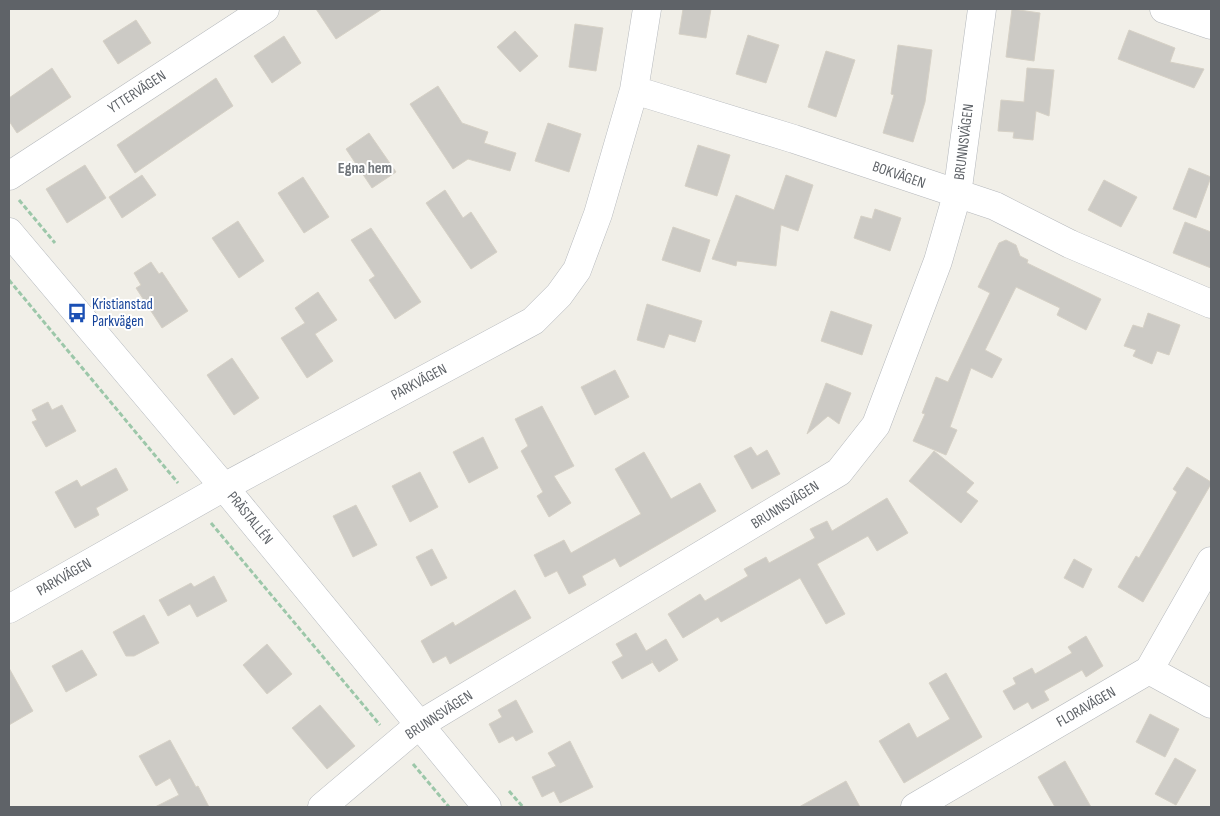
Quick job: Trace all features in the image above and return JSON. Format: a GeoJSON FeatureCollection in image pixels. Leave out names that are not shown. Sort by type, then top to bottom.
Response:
{"type":"FeatureCollection","features":[{"type":"Feature","properties":{"kind":"street","name":"YTTERVÄGEN"},"geometry":{"type":"LineString","coordinates":[[9,176],[265,9]]}},
{"type":"Feature","properties":{"kind":"street","name":"PARKVÄGEN"},"geometry":{"type":"LineString","coordinates":[[9,609],[194,503],[533,321],[559,295],[577,270],[595,223],[634,90],[647,9]]}},
{"type":"Feature","properties":{"kind":"street","name":"BRUNNSVÄGEN"},"geometry":{"type":"LineString","coordinates":[[322,807],[419,725],[839,472],[876,425],[938,261],[957,195],[982,9]]}},
{"type":"Feature","properties":{"kind":"street"},"geometry":{"type":"LineString","coordinates":[[1164,9],[1211,25]]}},
{"type":"Feature","properties":{"kind":"street","name":"BOKVÄGEN"},"geometry":{"type":"LineString","coordinates":[[634,90],[794,139],[957,195],[996,206],[1070,244],[1211,304]]}},
{"type":"Feature","properties":{"kind":"street","name":"PRÄSTALLÉN"},"geometry":{"type":"LineString","coordinates":[[9,232],[224,487],[487,807]]}},
{"type":"Feature","properties":{"kind":"street"},"geometry":{"type":"LineString","coordinates":[[1211,561],[1149,670],[1211,704]]}},
{"type":"Feature","properties":{"kind":"street","name":"FLORAVÄGEN"},"geometry":{"type":"LineString","coordinates":[[915,807],[1149,670]]}},
{"type":"Feature","properties":{"kind":"path"},"geometry":{"type":"LineString","coordinates":[[9,280],[449,807]]}},
{"type":"Feature","properties":{"kind":"building"},"geometry":{"type":"Polygon","coordinates":[[[316,9],[382,9],[336,39],[316,9]]]}},
{"type":"Feature","properties":{"kind":"building"},"geometry":{"type":"Polygon","coordinates":[[[683,9],[711,9],[706,38],[679,34],[683,9]]]}},
{"type":"Feature","properties":{"kind":"building"},"geometry":{"type":"Polygon","coordinates":[[[1012,9],[1040,13],[1034,61],[1006,57],[1012,9]]]}},
{"type":"Feature","properties":{"kind":"building"},"geometry":{"type":"Polygon","coordinates":[[[136,20],[151,43],[118,64],[103,41],[136,20]]]}},
{"type":"Feature","properties":{"kind":"building"},"geometry":{"type":"Polygon","coordinates":[[[575,24],[603,28],[596,71],[569,67],[575,24]]]}},
{"type":"Feature","properties":{"kind":"building"},"geometry":{"type":"Polygon","coordinates":[[[1129,30],[1175,48],[1170,62],[1204,69],[1194,88],[1118,59],[1129,30]]]}},
{"type":"Feature","properties":{"kind":"building"},"geometry":{"type":"Polygon","coordinates":[[[515,31],[538,56],[520,72],[497,47],[515,31]]]}},
{"type":"Feature","properties":{"kind":"building"},"geometry":{"type":"Polygon","coordinates":[[[748,35],[779,45],[766,83],[736,74],[748,35]]]}},
{"type":"Feature","properties":{"kind":"building"},"geometry":{"type":"Polygon","coordinates":[[[284,36],[301,63],[272,83],[254,56],[284,36]]]}},
{"type":"Feature","properties":{"kind":"building"},"geometry":{"type":"Polygon","coordinates":[[[898,45],[932,50],[925,102],[913,142],[883,133],[894,95],[891,94],[898,45]]]}},
{"type":"Feature","properties":{"kind":"building"},"geometry":{"type":"Polygon","coordinates":[[[826,51],[855,60],[836,117],[808,107],[826,51]]]}},
{"type":"Feature","properties":{"kind":"building"},"geometry":{"type":"Polygon","coordinates":[[[52,68],[71,97],[17,133],[9,121],[9,98],[52,68]]]}},
{"type":"Feature","properties":{"kind":"building"},"geometry":{"type":"Polygon","coordinates":[[[1027,68],[1054,70],[1049,116],[1036,111],[1033,140],[1013,138],[1014,132],[998,131],[1001,100],[1024,102],[1027,68]]]}},
{"type":"Feature","properties":{"kind":"building"},"geometry":{"type":"Polygon","coordinates":[[[216,78],[233,106],[135,173],[117,145],[216,78]]]}},
{"type":"Feature","properties":{"kind":"building"},"geometry":{"type":"Polygon","coordinates":[[[438,86],[462,123],[488,132],[484,143],[516,153],[510,171],[468,159],[453,169],[410,104],[438,86]]]}},
{"type":"Feature","properties":{"kind":"building"},"geometry":{"type":"Polygon","coordinates":[[[548,123],[581,134],[569,172],[535,161],[548,123]]]}},
{"type":"Feature","properties":{"kind":"building"},"geometry":{"type":"Polygon","coordinates":[[[369,133],[396,172],[372,188],[346,149],[369,133]]]}},
{"type":"Feature","properties":{"kind":"building"},"geometry":{"type":"Polygon","coordinates":[[[698,145],[730,155],[717,196],[685,186],[698,145]]]}},
{"type":"Feature","properties":{"kind":"building"},"geometry":{"type":"Polygon","coordinates":[[[85,165],[106,198],[67,223],[46,189],[85,165]]]}},
{"type":"Feature","properties":{"kind":"building"},"geometry":{"type":"Polygon","coordinates":[[[1189,168],[1211,177],[1196,218],[1173,209],[1189,168]]]}},
{"type":"Feature","properties":{"kind":"building"},"geometry":{"type":"Polygon","coordinates":[[[142,175],[156,195],[122,218],[109,197],[142,175]]]}},
{"type":"Feature","properties":{"kind":"building"},"geometry":{"type":"Polygon","coordinates":[[[786,175],[813,185],[798,231],[781,225],[776,266],[737,261],[736,266],[712,259],[736,195],[774,210],[786,175]]]}},
{"type":"Feature","properties":{"kind":"building"},"geometry":{"type":"Polygon","coordinates":[[[303,177],[329,217],[304,233],[278,193],[303,177]]]}},
{"type":"Feature","properties":{"kind":"building"},"geometry":{"type":"Polygon","coordinates":[[[1104,180],[1137,197],[1121,227],[1088,210],[1104,180]]]}},
{"type":"Feature","properties":{"kind":"building"},"geometry":{"type":"Polygon","coordinates":[[[445,190],[463,218],[471,212],[497,252],[471,269],[426,203],[445,190]]]}},
{"type":"Feature","properties":{"kind":"building"},"geometry":{"type":"Polygon","coordinates":[[[875,209],[901,218],[890,251],[854,238],[861,216],[872,219],[875,209]]]}},
{"type":"Feature","properties":{"kind":"building"},"geometry":{"type":"Polygon","coordinates":[[[238,221],[264,261],[239,278],[212,238],[238,221]]]}},
{"type":"Feature","properties":{"kind":"building"},"geometry":{"type":"Polygon","coordinates":[[[1185,222],[1211,232],[1211,268],[1173,253],[1185,222]]]}},
{"type":"Feature","properties":{"kind":"building"},"geometry":{"type":"Polygon","coordinates":[[[673,227],[710,240],[700,272],[662,260],[673,227]]]}},
{"type":"Feature","properties":{"kind":"building"},"geometry":{"type":"Polygon","coordinates":[[[371,228],[421,302],[395,319],[369,280],[375,276],[351,240],[371,228]]]}},
{"type":"Feature","properties":{"kind":"building"},"geometry":{"type":"Polygon","coordinates":[[[1006,240],[1016,245],[1020,256],[1028,260],[1027,263],[1101,299],[1086,330],[1057,315],[1060,308],[1016,287],[985,350],[1002,359],[992,378],[971,368],[950,427],[957,430],[946,455],[913,441],[925,414],[922,413],[936,377],[948,382],[990,293],[978,287],[999,243],[1006,240]]]}},
{"type":"Feature","properties":{"kind":"building"},"geometry":{"type":"Polygon","coordinates":[[[151,262],[159,274],[162,272],[188,311],[162,328],[136,288],[141,285],[134,273],[151,262]]]}},
{"type":"Feature","properties":{"kind":"building"},"geometry":{"type":"Polygon","coordinates":[[[318,292],[337,320],[315,334],[333,361],[307,378],[281,338],[305,323],[295,308],[318,292]]]}},
{"type":"Feature","properties":{"kind":"building"},"geometry":{"type":"Polygon","coordinates":[[[647,304],[702,321],[695,342],[669,334],[664,348],[637,340],[647,304]]]}},
{"type":"Feature","properties":{"kind":"building"},"geometry":{"type":"Polygon","coordinates":[[[831,311],[872,325],[862,355],[821,341],[831,311]]]}},
{"type":"Feature","properties":{"kind":"building"},"geometry":{"type":"Polygon","coordinates":[[[1148,313],[1180,325],[1169,355],[1157,351],[1152,364],[1133,356],[1136,350],[1124,346],[1133,325],[1143,328],[1148,313]]]}},
{"type":"Feature","properties":{"kind":"building"},"geometry":{"type":"Polygon","coordinates":[[[232,358],[259,398],[234,415],[207,375],[232,358]]]}},
{"type":"Feature","properties":{"kind":"building"},"geometry":{"type":"Polygon","coordinates":[[[615,370],[629,397],[595,415],[581,387],[615,370]]]}},
{"type":"Feature","properties":{"kind":"building"},"geometry":{"type":"Polygon","coordinates":[[[826,383],[851,393],[839,424],[828,416],[807,434],[826,383]]]}},
{"type":"Feature","properties":{"kind":"building"},"geometry":{"type":"Polygon","coordinates":[[[48,402],[52,410],[62,405],[76,431],[46,447],[32,422],[37,420],[32,410],[48,402]]]}},
{"type":"Feature","properties":{"kind":"building"},"geometry":{"type":"Polygon","coordinates":[[[542,406],[574,466],[554,476],[571,503],[549,517],[537,496],[543,492],[521,451],[528,446],[515,419],[542,406]]]}},
{"type":"Feature","properties":{"kind":"building"},"geometry":{"type":"Polygon","coordinates":[[[483,437],[498,468],[469,483],[453,452],[483,437]]]}},
{"type":"Feature","properties":{"kind":"building"},"geometry":{"type":"Polygon","coordinates":[[[751,447],[757,456],[767,450],[780,474],[752,489],[734,456],[751,447]]]}},
{"type":"Feature","properties":{"kind":"building"},"geometry":{"type":"Polygon","coordinates":[[[934,451],[974,483],[966,492],[978,501],[961,523],[909,481],[934,451]]]}},
{"type":"Feature","properties":{"kind":"building"},"geometry":{"type":"Polygon","coordinates":[[[644,452],[671,499],[700,483],[716,511],[620,567],[615,558],[582,576],[586,585],[569,594],[557,571],[545,577],[534,555],[564,540],[571,553],[641,514],[615,469],[644,452]]]}},
{"type":"Feature","properties":{"kind":"building"},"geometry":{"type":"Polygon","coordinates":[[[1187,467],[1211,482],[1211,484],[1143,602],[1118,587],[1136,556],[1139,558],[1177,492],[1173,489],[1187,467]]]}},
{"type":"Feature","properties":{"kind":"building"},"geometry":{"type":"Polygon","coordinates":[[[116,468],[128,490],[96,508],[99,515],[75,528],[55,492],[77,480],[81,487],[116,468]]]}},
{"type":"Feature","properties":{"kind":"building"},"geometry":{"type":"Polygon","coordinates":[[[420,472],[438,507],[410,522],[392,486],[420,472]]]}},
{"type":"Feature","properties":{"kind":"building"},"geometry":{"type":"Polygon","coordinates":[[[887,498],[908,533],[877,551],[868,536],[817,564],[845,614],[826,624],[800,578],[721,622],[718,617],[683,638],[668,614],[700,594],[705,601],[748,576],[744,569],[766,557],[769,563],[815,538],[810,529],[827,521],[832,531],[887,498]]]}},
{"type":"Feature","properties":{"kind":"building"},"geometry":{"type":"Polygon","coordinates":[[[356,505],[377,545],[353,557],[333,516],[356,505]]]}},
{"type":"Feature","properties":{"kind":"building"},"geometry":{"type":"Polygon","coordinates":[[[432,549],[447,578],[431,586],[416,557],[432,549]]]}},
{"type":"Feature","properties":{"kind":"building"},"geometry":{"type":"Polygon","coordinates":[[[1074,559],[1092,569],[1083,588],[1064,578],[1074,559]]]}},
{"type":"Feature","properties":{"kind":"building"},"geometry":{"type":"Polygon","coordinates":[[[214,576],[227,601],[197,617],[190,604],[168,616],[159,600],[191,583],[194,587],[214,576]]]}},
{"type":"Feature","properties":{"kind":"building"},"geometry":{"type":"Polygon","coordinates":[[[515,590],[531,618],[450,664],[446,656],[433,663],[421,641],[453,622],[455,626],[515,590]]]}},
{"type":"Feature","properties":{"kind":"building"},"geometry":{"type":"Polygon","coordinates":[[[144,615],[159,643],[134,656],[126,656],[113,632],[144,615]]]}},
{"type":"Feature","properties":{"kind":"building"},"geometry":{"type":"Polygon","coordinates":[[[636,633],[646,651],[666,639],[678,660],[659,672],[653,662],[622,679],[612,662],[623,656],[616,644],[636,633]]]}},
{"type":"Feature","properties":{"kind":"building"},"geometry":{"type":"Polygon","coordinates":[[[1086,636],[1103,666],[1086,677],[1082,670],[1044,691],[1049,700],[1032,709],[1028,702],[1014,710],[1003,691],[1016,684],[1013,678],[1032,668],[1035,674],[1072,653],[1068,647],[1086,636]]]}},
{"type":"Feature","properties":{"kind":"building"},"geometry":{"type":"Polygon","coordinates":[[[267,644],[292,674],[267,694],[243,665],[267,644]]]}},
{"type":"Feature","properties":{"kind":"building"},"geometry":{"type":"Polygon","coordinates":[[[82,650],[97,675],[66,692],[52,666],[82,650]]]}},
{"type":"Feature","properties":{"kind":"building"},"geometry":{"type":"Polygon","coordinates":[[[9,668],[33,711],[9,725],[9,668]]]}},
{"type":"Feature","properties":{"kind":"building"},"geometry":{"type":"Polygon","coordinates":[[[946,673],[982,737],[904,783],[879,741],[909,723],[917,738],[950,719],[929,683],[946,673]]]}},
{"type":"Feature","properties":{"kind":"building"},"geometry":{"type":"Polygon","coordinates":[[[516,700],[533,732],[516,741],[513,736],[499,743],[489,724],[502,717],[498,710],[516,700]]]}},
{"type":"Feature","properties":{"kind":"building"},"geometry":{"type":"Polygon","coordinates":[[[320,705],[355,746],[327,769],[292,728],[320,705]]]}},
{"type":"Feature","properties":{"kind":"building"},"geometry":{"type":"Polygon","coordinates":[[[1150,714],[1179,729],[1165,757],[1136,742],[1150,714]]]}},
{"type":"Feature","properties":{"kind":"building"},"geometry":{"type":"Polygon","coordinates":[[[170,740],[209,807],[155,807],[179,795],[170,778],[156,786],[139,756],[170,740]]]}},
{"type":"Feature","properties":{"kind":"building"},"geometry":{"type":"Polygon","coordinates":[[[570,741],[593,787],[560,803],[554,791],[542,797],[532,777],[556,766],[548,753],[570,741]]]}},
{"type":"Feature","properties":{"kind":"building"},"geometry":{"type":"Polygon","coordinates":[[[1175,758],[1196,770],[1176,805],[1155,794],[1175,758]]]}},
{"type":"Feature","properties":{"kind":"building"},"geometry":{"type":"Polygon","coordinates":[[[1065,761],[1091,807],[1055,807],[1038,777],[1065,761]]]}},
{"type":"Feature","properties":{"kind":"building"},"geometry":{"type":"Polygon","coordinates":[[[846,781],[860,807],[799,807],[846,781]]]}},
{"type":"Feature","properties":{"kind":"place","name":"Kristianstad Parkvägen"},"geometry":{"type":"Point","coordinates":[77,313]}},
{"type":"Feature","properties":{"kind":"district","name":"Egna hem"},"geometry":{"type":"Point","coordinates":[365,168]}}]}
